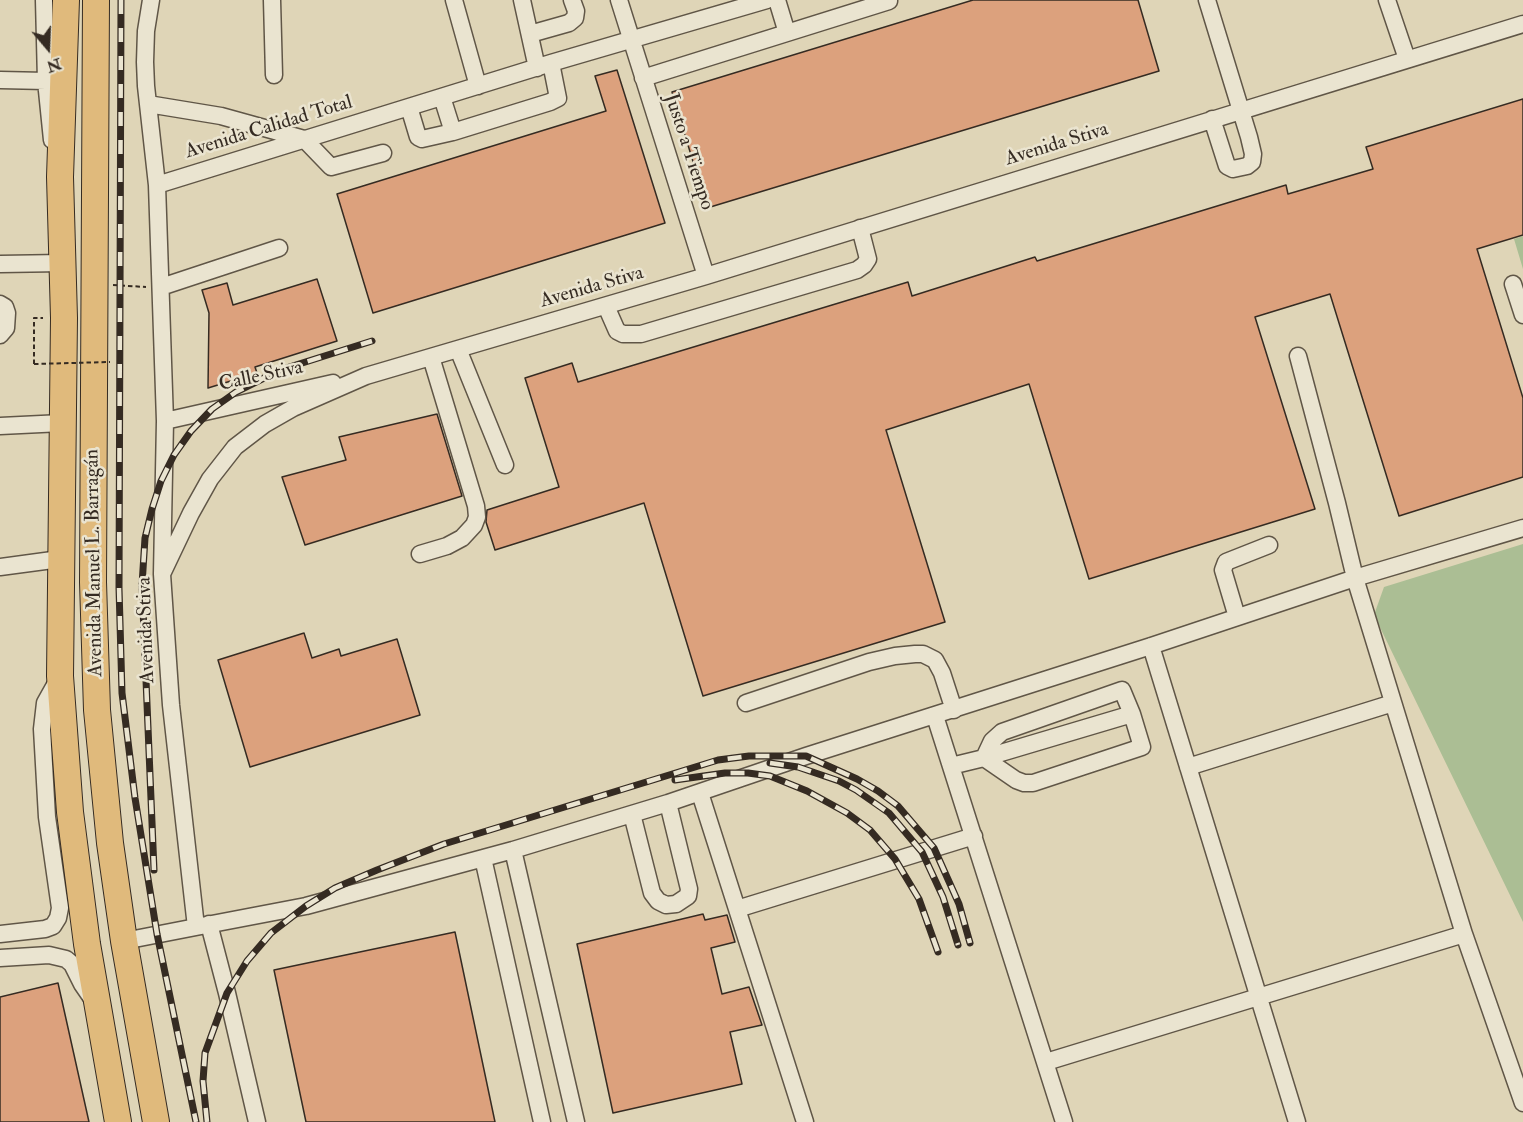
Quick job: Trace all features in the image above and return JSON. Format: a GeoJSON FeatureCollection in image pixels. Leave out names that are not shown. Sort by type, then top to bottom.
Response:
{"type":"FeatureCollection","features":[{"type":"Feature","properties":{"kind":"highway","name":"Avenida Manuel L. Barragán"},"geometry":{"type":"LineString","coordinates":[[66,0],[60,177],[64,318],[60,676],[70,812],[87,944],[118,1122]]}},
{"type":"Feature","properties":{"kind":"highway","name":"Avenida Manuel L. Barragán"},"geometry":{"type":"LineString","coordinates":[[96,0],[93,582],[97,710],[110,843],[124,941],[156,1122]]}},
{"type":"Feature","properties":{"kind":"street"},"geometry":{"type":"LineString","coordinates":[[44,0],[49,121],[60,177]]}},
{"type":"Feature","properties":{"kind":"street"},"geometry":{"type":"LineString","coordinates":[[152,0],[146,32],[146,86],[157,185],[161,287],[165,421],[162,574]]}},
{"type":"Feature","properties":{"kind":"street"},"geometry":{"type":"LineString","coordinates":[[272,0],[274,75]]}},
{"type":"Feature","properties":{"kind":"street"},"geometry":{"type":"LineString","coordinates":[[454,0],[478,86]]}},
{"type":"Feature","properties":{"kind":"street"},"geometry":{"type":"LineString","coordinates":[[409,107],[418,137],[423,139],[453,132],[558,98],[530,34],[522,0]]}},
{"type":"Feature","properties":{"kind":"street"},"geometry":{"type":"LineString","coordinates":[[530,34],[575,18],[576,11],[572,0]]}},
{"type":"Feature","properties":{"kind":"street","name":"Justo a Tiempo"},"geometry":{"type":"LineString","coordinates":[[619,0],[706,276]]}},
{"type":"Feature","properties":{"kind":"street","name":"Avenida Calidad Total"},"geometry":{"type":"LineString","coordinates":[[157,185],[631,39],[766,0]]}},
{"type":"Feature","properties":{"kind":"street"},"geometry":{"type":"LineString","coordinates":[[777,0],[787,33]]}},
{"type":"Feature","properties":{"kind":"street"},"geometry":{"type":"LineString","coordinates":[[1207,0],[1242,110],[1253,154],[1252,162],[1247,166],[1233,169],[1227,166],[1212,119]]}},
{"type":"Feature","properties":{"kind":"street"},"geometry":{"type":"LineString","coordinates":[[1387,0],[1407,59]]}},
{"type":"Feature","properties":{"kind":"street"},"geometry":{"type":"LineString","coordinates":[[643,78],[889,1]]}},
{"type":"Feature","properties":{"kind":"street","name":"Avenida Stiva"},"geometry":{"type":"LineString","coordinates":[[257,1122],[225,983],[202,926],[171,705],[162,574],[190,513],[210,479],[236,447],[265,424],[293,408],[366,376],[706,276],[1523,24]]}},
{"type":"Feature","properties":{"kind":"street"},"geometry":{"type":"LineString","coordinates":[[0,80],[46,81]]}},
{"type":"Feature","properties":{"kind":"street"},"geometry":{"type":"LineString","coordinates":[[442,97],[453,132]]}},
{"type":"Feature","properties":{"kind":"street"},"geometry":{"type":"LineString","coordinates":[[148,104],[221,116],[304,139],[331,167],[383,153]]}},
{"type":"Feature","properties":{"kind":"street"},"geometry":{"type":"LineString","coordinates":[[606,306],[618,331],[623,334],[641,334],[857,270],[868,259],[860,228]]}},
{"type":"Feature","properties":{"kind":"street"},"geometry":{"type":"LineString","coordinates":[[161,287],[279,248]]}},
{"type":"Feature","properties":{"kind":"street"},"geometry":{"type":"LineString","coordinates":[[0,264],[63,263]]}},
{"type":"Feature","properties":{"kind":"street"},"geometry":{"type":"LineString","coordinates":[[1513,284],[1523,315]]}},
{"type":"Feature","properties":{"kind":"street"},"geometry":{"type":"LineString","coordinates":[[0,304],[5,307],[7,313],[6,328],[0,335]]}},
{"type":"Feature","properties":{"kind":"street"},"geometry":{"type":"LineString","coordinates":[[458,349],[505,465]]}},
{"type":"Feature","properties":{"kind":"street"},"geometry":{"type":"LineString","coordinates":[[1298,356],[1355,578],[1464,934],[1523,1103]]}},
{"type":"Feature","properties":{"kind":"street"},"geometry":{"type":"LineString","coordinates":[[420,554],[447,546],[462,538],[474,525],[477,517],[476,506],[431,357]]}},
{"type":"Feature","properties":{"kind":"street","name":"Calle Stiva"},"geometry":{"type":"LineString","coordinates":[[165,421],[366,376]]}},
{"type":"Feature","properties":{"kind":"street"},"geometry":{"type":"LineString","coordinates":[[0,426],[62,423]]}},
{"type":"Feature","properties":{"kind":"street"},"geometry":{"type":"LineString","coordinates":[[124,941],[306,906],[513,850],[700,793],[806,756],[954,710],[1355,578],[1523,528]]}},
{"type":"Feature","properties":{"kind":"street"},"geometry":{"type":"LineString","coordinates":[[1237,617],[1223,570],[1226,562],[1269,545]]}},
{"type":"Feature","properties":{"kind":"street"},"geometry":{"type":"LineString","coordinates":[[0,567],[60,559]]}},
{"type":"Feature","properties":{"kind":"street"},"geometry":{"type":"LineString","coordinates":[[1151,646],[1297,1122]]}},
{"type":"Feature","properties":{"kind":"street"},"geometry":{"type":"LineString","coordinates":[[746,703],[869,662],[923,654],[934,660],[942,673],[954,710]]}},
{"type":"Feature","properties":{"kind":"street"},"geometry":{"type":"LineString","coordinates":[[0,934],[45,930],[53,926],[58,918],[60,908],[47,817],[42,729],[45,703],[60,676]]}},
{"type":"Feature","properties":{"kind":"street"},"geometry":{"type":"LineString","coordinates":[[1122,690],[1142,747],[1033,783],[1016,780],[984,758],[992,741],[1002,732],[1122,690]]}},
{"type":"Feature","properties":{"kind":"street"},"geometry":{"type":"LineString","coordinates":[[1188,767],[1393,703]]}},
{"type":"Feature","properties":{"kind":"street"},"geometry":{"type":"LineString","coordinates":[[951,766],[1132,714]]}},
{"type":"Feature","properties":{"kind":"street"},"geometry":{"type":"LineString","coordinates":[[935,716],[1064,1122]]}},
{"type":"Feature","properties":{"kind":"street"},"geometry":{"type":"LineString","coordinates":[[700,793],[805,1122]]}},
{"type":"Feature","properties":{"kind":"street"},"geometry":{"type":"LineString","coordinates":[[632,814],[652,893],[657,901],[666,905],[676,904],[688,896],[689,890],[668,803]]}},
{"type":"Feature","properties":{"kind":"street"},"geometry":{"type":"LineString","coordinates":[[737,909],[974,836]]}},
{"type":"Feature","properties":{"kind":"street"},"geometry":{"type":"LineString","coordinates":[[513,850],[576,1122]]}},
{"type":"Feature","properties":{"kind":"street"},"geometry":{"type":"LineString","coordinates":[[483,858],[542,1122]]}},
{"type":"Feature","properties":{"kind":"street"},"geometry":{"type":"LineString","coordinates":[[1046,1062],[1464,934]]}},
{"type":"Feature","properties":{"kind":"street"},"geometry":{"type":"LineString","coordinates":[[0,958],[49,955],[66,959],[72,964],[88,995],[98,1005]]}},
{"type":"Feature","properties":{"kind":"path"},"geometry":{"type":"LineString","coordinates":[[114,287],[161,287]]}},
{"type":"Feature","properties":{"kind":"path"},"geometry":{"type":"LineString","coordinates":[[34,318],[34,364],[110,362]]}},
{"type":"Feature","properties":{"kind":"green space"},"geometry":{"type":"Polygon","coordinates":[[[1523,236],[1523,269],[1514,239],[1523,236]]]}},
{"type":"Feature","properties":{"kind":"green space"},"geometry":{"type":"Polygon","coordinates":[[[1523,544],[1523,922],[1374,615],[1384,587],[1523,544]]]}},
{"type":"Feature","properties":{"kind":"building"},"geometry":{"type":"Polygon","coordinates":[[[973,0],[1138,0],[1159,71],[707,208],[672,92],[973,0]]]}},
{"type":"Feature","properties":{"kind":"building"},"geometry":{"type":"Polygon","coordinates":[[[617,70],[665,223],[373,313],[337,194],[606,111],[595,76],[617,70]]]}},
{"type":"Feature","properties":{"kind":"building"},"geometry":{"type":"Polygon","coordinates":[[[1523,99],[1523,235],[1477,249],[1523,398],[1523,477],[1399,516],[1330,294],[1255,317],[1315,509],[1089,579],[1029,384],[886,430],[945,622],[703,696],[644,503],[495,550],[486,522],[487,510],[559,487],[525,378],[572,363],[578,382],[908,282],[912,296],[1035,257],[1037,261],[1286,185],[1288,194],[1373,169],[1366,147],[1523,99]]]}},
{"type":"Feature","properties":{"kind":"building"},"geometry":{"type":"Polygon","coordinates":[[[317,279],[337,341],[255,367],[257,373],[208,388],[209,313],[202,290],[227,283],[233,305],[317,279]]]}},
{"type":"Feature","properties":{"kind":"building"},"geometry":{"type":"Polygon","coordinates":[[[437,414],[462,496],[305,545],[282,477],[346,460],[339,437],[437,414]]]}},
{"type":"Feature","properties":{"kind":"building"},"geometry":{"type":"Polygon","coordinates":[[[304,633],[312,658],[339,649],[341,656],[397,639],[420,715],[250,767],[218,660],[304,633]]]}},
{"type":"Feature","properties":{"kind":"building"},"geometry":{"type":"Polygon","coordinates":[[[703,914],[705,920],[727,915],[735,942],[711,948],[722,994],[749,987],[762,1025],[730,1032],[742,1084],[613,1113],[577,944],[703,914]]]}},
{"type":"Feature","properties":{"kind":"building"},"geometry":{"type":"Polygon","coordinates":[[[455,932],[495,1122],[306,1122],[274,970],[455,932]]]}},
{"type":"Feature","properties":{"kind":"building"},"geometry":{"type":"Polygon","coordinates":[[[58,983],[89,1122],[0,1122],[0,997],[58,983]]]}},
{"type":"Feature","properties":{"kind":"railway"},"geometry":{"type":"LineString","coordinates":[[121,0],[119,588],[122,693],[135,798],[157,934],[196,1122]]}},
{"type":"Feature","properties":{"kind":"railway"},"geometry":{"type":"LineString","coordinates":[[154,870],[142,585],[145,538],[161,481],[174,455],[191,431],[212,409],[236,392],[280,370],[372,341]]}},
{"type":"Feature","properties":{"kind":"railway"},"geometry":{"type":"LineString","coordinates":[[207,1122],[203,1081],[205,1053],[227,993],[247,961],[271,933],[306,906],[335,888],[444,844],[718,760],[749,756],[806,756],[878,791],[898,806],[934,848],[959,904],[970,943]]}},
{"type":"Feature","properties":{"kind":"railway"},"geometry":{"type":"LineString","coordinates":[[770,763],[798,767],[839,781],[889,813],[922,852],[943,897],[958,945]]}},
{"type":"Feature","properties":{"kind":"railway"},"geometry":{"type":"LineString","coordinates":[[675,780],[725,773],[770,776],[807,791],[847,813],[870,830],[895,859],[919,899],[938,952]]}}]}
